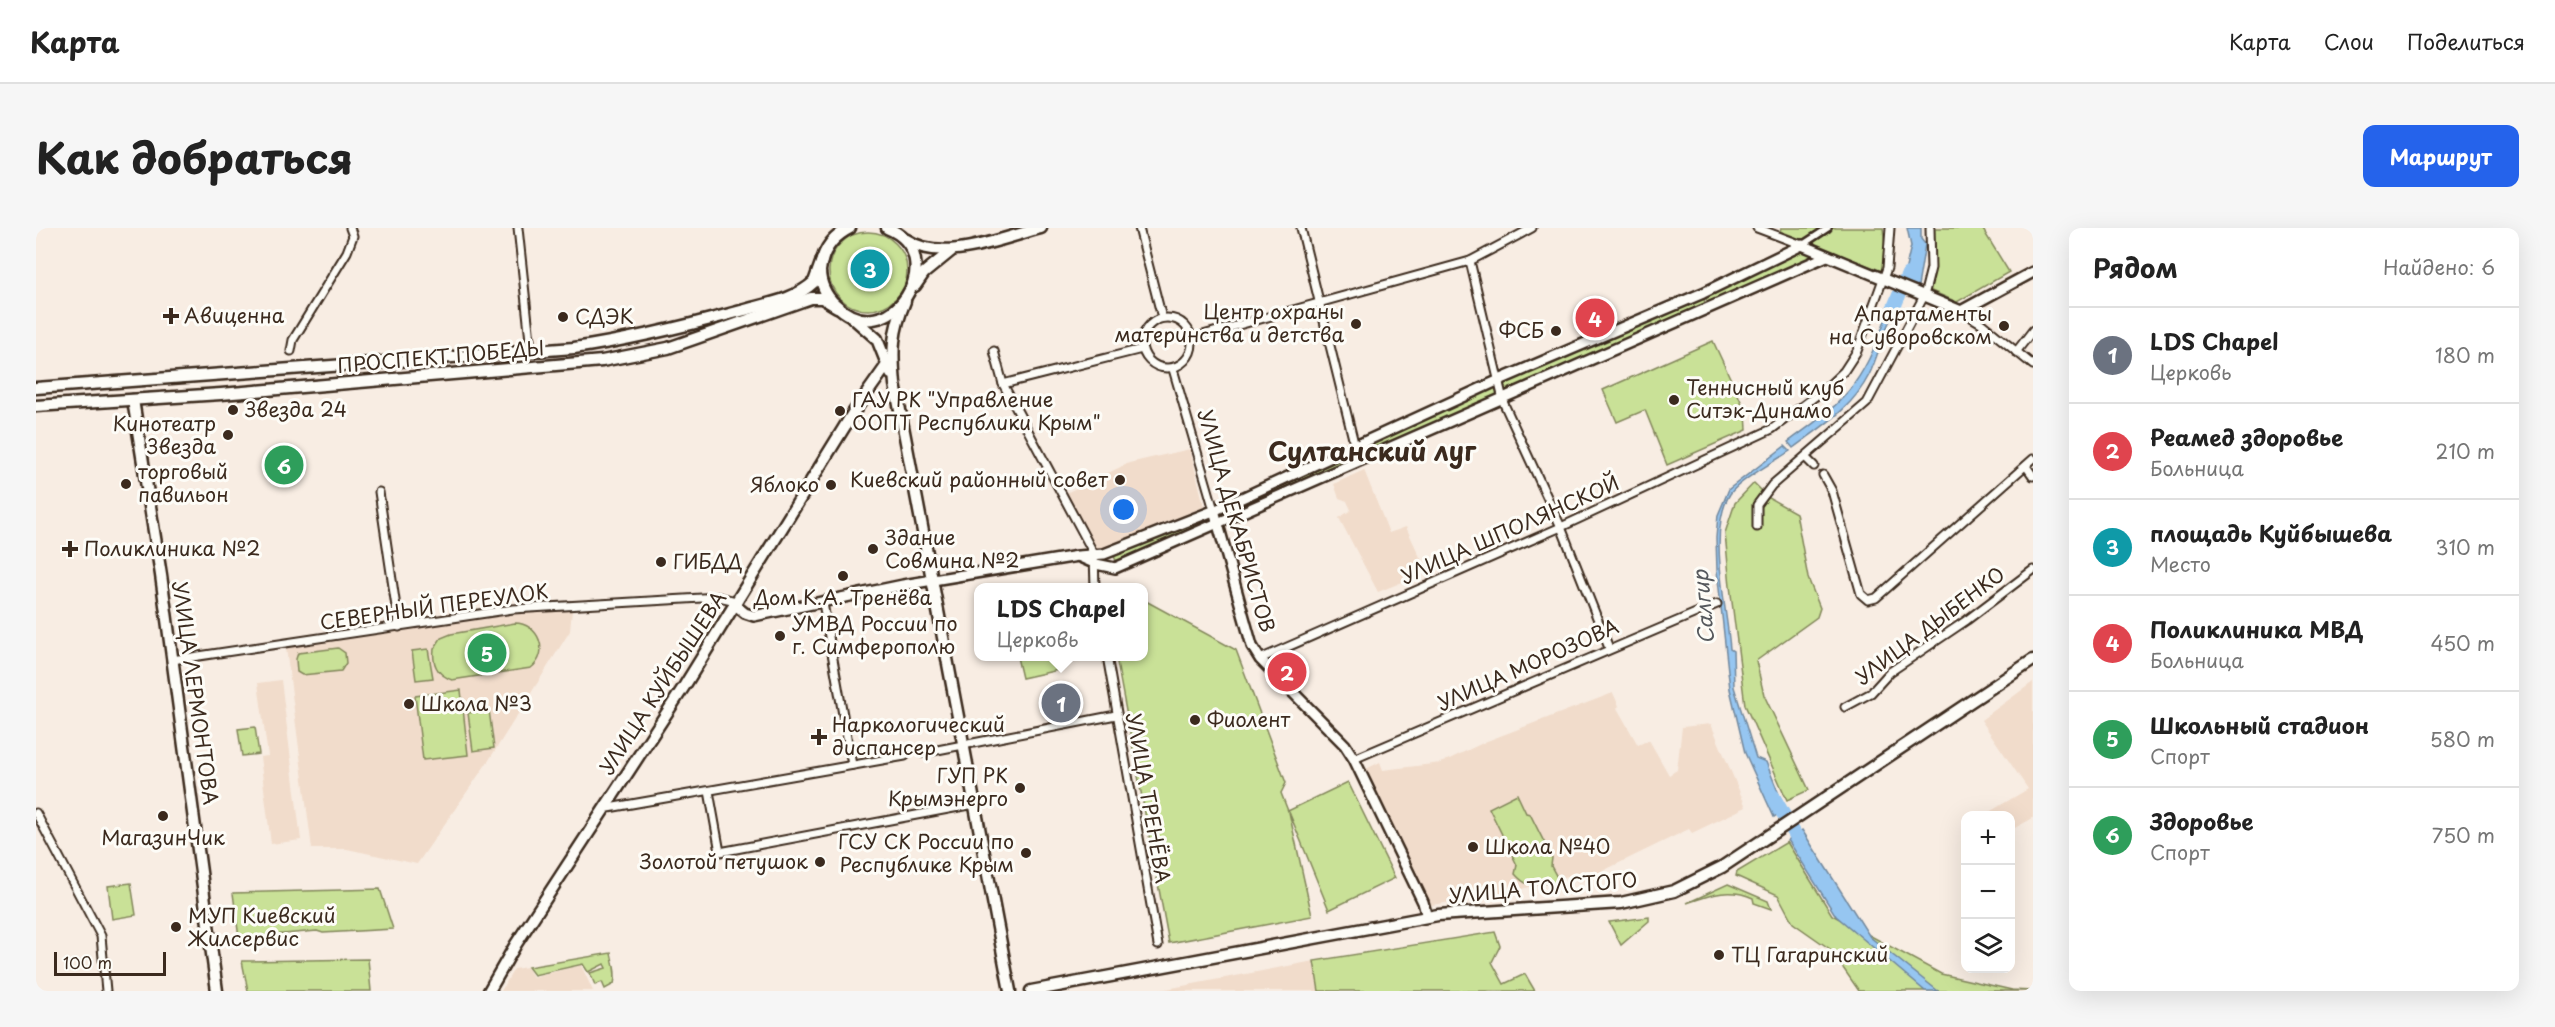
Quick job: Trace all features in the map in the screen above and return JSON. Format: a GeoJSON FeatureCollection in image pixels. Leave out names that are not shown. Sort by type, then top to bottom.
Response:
{"type":"FeatureCollection","features":[{"type":"Feature","properties":{"kind":"main road","name":"ПРОСПЕКТ ПОБЕДЫ"},"geometry":{"type":"LineString","coordinates":[[36,388],[574,348],[637,338],[784,299],[814,282],[838,228]]}},
{"type":"Feature","properties":{"kind":"main road"},"geometry":{"type":"LineString","coordinates":[[832,239],[850,228]]}},
{"type":"Feature","properties":{"kind":"main road"},"geometry":{"type":"LineString","coordinates":[[889,229],[917,247],[936,251],[952,250],[1041,228]]}},
{"type":"Feature","properties":{"kind":"main road"},"geometry":{"type":"LineString","coordinates":[[889,229],[907,244],[915,264],[914,285],[896,321],[892,346],[895,384],[1010,991]]}},
{"type":"Feature","properties":{"kind":"main road"},"geometry":{"type":"LineString","coordinates":[[847,313],[872,319],[892,312],[907,298],[924,273],[952,250]]}},
{"type":"Feature","properties":{"kind":"main road"},"geometry":{"type":"LineString","coordinates":[[822,260],[821,282],[837,307],[877,339],[895,384]]}},
{"type":"Feature","properties":{"kind":"main road","name":"ПРОСПЕКТ ПОБЕДЫ"},"geometry":{"type":"LineString","coordinates":[[36,406],[333,385],[602,361],[668,348],[811,298],[822,298],[837,307]]}},
{"type":"Feature","properties":{"kind":"main road","name":"УЛИЦА КУЙБЫШЕВА"},"geometry":{"type":"LineString","coordinates":[[489,991],[735,605],[775,536],[853,413],[887,365]]}},
{"type":"Feature","properties":{"kind":"main road"},"geometry":{"type":"LineString","coordinates":[[331,367],[333,385]]}},
{"type":"Feature","properties":{"kind":"main road","name":"УЛИЦА ЛЕРМОНТОВА"},"geometry":{"type":"LineString","coordinates":[[131,381],[217,991]]}},
{"type":"Feature","properties":{"kind":"main road","name":"УЛИЦА ТОЛСТОГО"},"geometry":{"type":"LineString","coordinates":[[1031,991],[1427,917],[1621,903],[1667,893],[1694,883],[1767,838],[2033,660]]}},
{"type":"Feature","properties":{"kind":"street"},"geometry":{"type":"LineString","coordinates":[[291,351],[294,340],[347,252],[353,236],[350,228]]}},
{"type":"Feature","properties":{"kind":"street"},"geometry":{"type":"LineString","coordinates":[[518,228],[531,350]]}},
{"type":"Feature","properties":{"kind":"street"},"geometry":{"type":"LineString","coordinates":[[1139,228],[1162,318]]}},
{"type":"Feature","properties":{"kind":"street"},"geometry":{"type":"LineString","coordinates":[[1301,228],[1355,447]]}},
{"type":"Feature","properties":{"kind":"street"},"geometry":{"type":"LineString","coordinates":[[1192,338],[1470,261],[1532,228]]}},
{"type":"Feature","properties":{"kind":"street"},"geometry":{"type":"LineString","coordinates":[[1757,228],[1961,311],[1981,323],[2033,365]]}},
{"type":"Feature","properties":{"kind":"street"},"geometry":{"type":"LineString","coordinates":[[1095,559],[1214,510],[1497,381],[1703,292],[1802,245],[1828,228]]}},
{"type":"Feature","properties":{"kind":"street","name":"УЛИЦА ШПОЛЯНСКОЙ"},"geometry":{"type":"LineString","coordinates":[[1260,659],[1561,526],[1772,429],[1844,371],[1857,351],[1883,279],[1890,250],[1890,228]]}},
{"type":"Feature","properties":{"kind":"street"},"geometry":{"type":"LineString","coordinates":[[1757,527],[1757,505],[1772,485],[1868,403],[1922,295],[1931,268],[1930,228]]}},
{"type":"Feature","properties":{"kind":"street"},"geometry":{"type":"LineString","coordinates":[[735,605],[750,616],[933,580],[1078,556],[1095,559],[1115,567],[1827,256]]}},
{"type":"Feature","properties":{"kind":"street"},"geometry":{"type":"LineString","coordinates":[[1470,261],[1502,399],[1561,526],[1609,648]]}},
{"type":"Feature","properties":{"kind":"street"},"geometry":{"type":"LineString","coordinates":[[1961,311],[2033,272]]}},
{"type":"Feature","properties":{"kind":"street"},"geometry":{"type":"LineString","coordinates":[[1162,318],[1181,322],[1192,338],[1189,357],[1173,369],[1154,365],[1142,349],[1146,330],[1162,318]]}},
{"type":"Feature","properties":{"kind":"street"},"geometry":{"type":"LineString","coordinates":[[2016,352],[2033,330]]}},
{"type":"Feature","properties":{"kind":"street"},"geometry":{"type":"LineString","coordinates":[[1003,384],[1142,349]]}},
{"type":"Feature","properties":{"kind":"street"},"geometry":{"type":"LineString","coordinates":[[994,351],[1003,384],[1095,559],[1095,583]]}},
{"type":"Feature","properties":{"kind":"street","name":"УЛИЦА ДЕКАБРИСТОВ"},"geometry":{"type":"LineString","coordinates":[[1173,369],[1219,522],[1252,646],[1260,659],[1345,745],[1354,759],[1423,902],[1427,917]]}},
{"type":"Feature","properties":{"kind":"street"},"geometry":{"type":"LineString","coordinates":[[1806,458],[1814,466]]}},
{"type":"Feature","properties":{"kind":"street"},"geometry":{"type":"LineString","coordinates":[[1823,475],[1832,491],[1861,594],[1868,600],[1876,598],[2033,459]]}},
{"type":"Feature","properties":{"kind":"street"},"geometry":{"type":"LineString","coordinates":[[2026,465],[2033,476]]}},
{"type":"Feature","properties":{"kind":"street"},"geometry":{"type":"LineString","coordinates":[[379,492],[399,627]]}},
{"type":"Feature","properties":{"kind":"street","name":"УЛИЦА ДЫБЕНКО"},"geometry":{"type":"LineString","coordinates":[[1845,707],[1871,693],[1890,672],[1967,621],[2033,570]]}},
{"type":"Feature","properties":{"kind":"street","name":"СЕВЕРНЫЙ ПЕРЕУЛОК"},"geometry":{"type":"LineString","coordinates":[[172,660],[513,609],[719,597],[732,600],[735,605]]}},
{"type":"Feature","properties":{"kind":"street"},"geometry":{"type":"LineString","coordinates":[[823,603],[852,765]]}},
{"type":"Feature","properties":{"kind":"street","name":"УЛИЦА МОРОЗОВА"},"geometry":{"type":"LineString","coordinates":[[1354,759],[1609,648],[1717,604]]}},
{"type":"Feature","properties":{"kind":"street","name":"УЛИЦА ТРЕНЁВА"},"geometry":{"type":"LineString","coordinates":[[1108,661],[1158,945]]}},
{"type":"Feature","properties":{"kind":"street"},"geometry":{"type":"LineString","coordinates":[[922,753],[1116,715]]}},
{"type":"Feature","properties":{"kind":"street"},"geometry":{"type":"LineString","coordinates":[[603,809],[905,756]]}},
{"type":"Feature","properties":{"kind":"street"},"geometry":{"type":"LineString","coordinates":[[709,790],[720,852],[975,804]]}},
{"type":"Feature","properties":{"kind":"street"},"geometry":{"type":"LineString","coordinates":[[36,813],[93,916],[101,936],[106,991]]}},
{"type":"Feature","properties":{"kind":"shaded area"},"geometry":{"type":"Polygon","coordinates":[[[1190,449],[1205,510],[1096,553],[1066,493],[1129,463],[1190,449]]]}},
{"type":"Feature","properties":{"kind":"shaded area"},"geometry":{"type":"Polygon","coordinates":[[[1364,470],[1389,533],[1406,527],[1427,572],[1378,592],[1339,518],[1351,510],[1347,501],[1339,498],[1334,484],[1364,470]]]}},
{"type":"Feature","properties":{"kind":"shaded area","name":"Школа №3"},"geometry":{"type":"Polygon","coordinates":[[[572,610],[570,631],[489,760],[417,864],[347,849],[312,849],[286,648],[513,614],[572,610]]]}},
{"type":"Feature","properties":{"kind":"shaded area"},"geometry":{"type":"Polygon","coordinates":[[[281,680],[301,840],[271,844],[260,757],[268,756],[258,683],[281,680]]]}},
{"type":"Feature","properties":{"kind":"shaded area"},"geometry":{"type":"Polygon","coordinates":[[[2033,682],[2033,818],[2015,828],[2015,811],[1991,811],[2028,789],[1981,720],[2033,682]]]}},
{"type":"Feature","properties":{"kind":"shaded area"},"geometry":{"type":"Polygon","coordinates":[[[1613,693],[1619,706],[1617,708],[1638,745],[1649,740],[1669,775],[1677,770],[1682,727],[1711,724],[1746,807],[1692,833],[1689,829],[1578,883],[1571,875],[1501,895],[1431,905],[1364,770],[1380,762],[1383,770],[1441,763],[1487,741],[1613,693]]]}},
{"type":"Feature","properties":{"kind":"shaded area"},"geometry":{"type":"Polygon","coordinates":[[[1314,961],[1319,991],[1156,991],[1314,961]]]}},
{"type":"Feature","properties":{"kind":"shaded area"},"geometry":{"type":"Polygon","coordinates":[[[581,965],[593,991],[501,991],[514,969],[527,967],[533,977],[581,965]]]}},
{"type":"Feature","properties":{"kind":"green space"},"geometry":{"type":"Polygon","coordinates":[[[1781,228],[1883,228],[1885,247],[1882,271],[1780,231],[1781,228]]]}},
{"type":"Feature","properties":{"kind":"green space"},"geometry":{"type":"Polygon","coordinates":[[[1933,228],[1982,228],[2009,272],[1957,302],[1929,290],[1935,248],[1933,228]]]}},
{"type":"Feature","properties":{"kind":"green space"},"geometry":{"type":"Polygon","coordinates":[[[860,232],[876,232],[890,238],[901,249],[907,263],[907,279],[901,293],[890,304],[876,310],[860,310],[846,304],[835,293],[829,279],[829,263],[835,249],[846,238],[860,232]]]}},
{"type":"Feature","properties":{"kind":"green space"},"geometry":{"type":"Polygon","coordinates":[[[1802,248],[1819,256],[1708,305],[1705,295],[1802,248]]]}},
{"type":"Feature","properties":{"kind":"green space"},"geometry":{"type":"Polygon","coordinates":[[[1703,296],[1706,306],[1503,395],[1500,384],[1703,296]]]}},
{"type":"Feature","properties":{"kind":"green space","name":"Теннисный клуб Ситэк-Динамо"},"geometry":{"type":"Polygon","coordinates":[[[1713,341],[1746,412],[1747,430],[1667,465],[1645,410],[1617,422],[1603,390],[1713,341]]]}},
{"type":"Feature","properties":{"kind":"green space"},"geometry":{"type":"Polygon","coordinates":[[[1496,385],[1499,397],[1219,519],[1217,512],[1496,385]]]}},
{"type":"Feature","properties":{"kind":"green space"},"geometry":{"type":"Polygon","coordinates":[[[1754,483],[1769,498],[1796,513],[1808,578],[1820,608],[1817,617],[1756,661],[1764,695],[1809,790],[1787,800],[1745,705],[1730,586],[1725,533],[1735,503],[1754,483]]]}},
{"type":"Feature","properties":{"kind":"green space"},"geometry":{"type":"Polygon","coordinates":[[[1213,514],[1216,520],[1117,563],[1113,554],[1213,514]]]}},
{"type":"Feature","properties":{"kind":"green space","name":"Фиолент"},"geometry":{"type":"Polygon","coordinates":[[[1148,602],[1236,650],[1286,783],[1281,793],[1288,811],[1348,782],[1395,878],[1329,910],[1289,812],[1312,916],[1169,943],[1117,661],[1148,661],[1148,602]]]}},
{"type":"Feature","properties":{"kind":"green space"},"geometry":{"type":"Polygon","coordinates":[[[515,623],[530,628],[539,640],[540,655],[531,668],[452,680],[437,668],[434,649],[441,638],[451,634],[515,623]]]}},
{"type":"Feature","properties":{"kind":"green space"},"geometry":{"type":"Polygon","coordinates":[[[338,648],[345,653],[346,663],[341,671],[302,675],[297,672],[298,653],[338,648]]]}},
{"type":"Feature","properties":{"kind":"green space"},"geometry":{"type":"Polygon","coordinates":[[[428,649],[433,678],[416,680],[412,651],[428,649]]]}},
{"type":"Feature","properties":{"kind":"green space"},"geometry":{"type":"Polygon","coordinates":[[[1018,661],[1061,661],[1063,669],[1022,678],[1018,661]]]}},
{"type":"Feature","properties":{"kind":"green space"},"geometry":{"type":"Polygon","coordinates":[[[461,690],[468,755],[423,760],[415,696],[461,690]]]}},
{"type":"Feature","properties":{"kind":"green space"},"geometry":{"type":"Polygon","coordinates":[[[489,710],[494,748],[473,751],[468,713],[489,710]]]}},
{"type":"Feature","properties":{"kind":"green space"},"geometry":{"type":"Polygon","coordinates":[[[255,727],[259,754],[242,756],[238,729],[255,727]]]}},
{"type":"Feature","properties":{"kind":"green space"},"geometry":{"type":"Polygon","coordinates":[[[1517,794],[1526,813],[1530,814],[1552,858],[1551,866],[1559,881],[1552,884],[1529,884],[1515,874],[1517,865],[1489,808],[1517,794]]]}},
{"type":"Feature","properties":{"kind":"green space"},"geometry":{"type":"Polygon","coordinates":[[[1787,842],[1832,915],[1941,974],[2012,990],[2033,991],[1859,991],[1830,949],[1793,923],[1778,895],[1736,876],[1737,872],[1787,842]]]}},
{"type":"Feature","properties":{"kind":"green space"},"geometry":{"type":"Polygon","coordinates":[[[131,883],[136,915],[112,919],[108,886],[131,883]]]}},
{"type":"Feature","properties":{"kind":"green space"},"geometry":{"type":"Polygon","coordinates":[[[1728,884],[1768,901],[1771,909],[1754,903],[1753,898],[1736,893],[1712,895],[1687,903],[1728,884]]]}},
{"type":"Feature","properties":{"kind":"green space"},"geometry":{"type":"Polygon","coordinates":[[[380,889],[393,929],[323,933],[317,931],[239,938],[233,893],[380,889]]]}},
{"type":"Feature","properties":{"kind":"green space"},"geometry":{"type":"Polygon","coordinates":[[[1649,917],[1649,921],[1621,945],[1609,922],[1649,917]]]}},
{"type":"Feature","properties":{"kind":"green space"},"geometry":{"type":"Polygon","coordinates":[[[1495,932],[1500,946],[1492,962],[1504,984],[1525,974],[1535,991],[1319,991],[1314,961],[1495,932]]]}},
{"type":"Feature","properties":{"kind":"green space"},"geometry":{"type":"Polygon","coordinates":[[[611,953],[615,980],[614,984],[605,989],[602,982],[595,985],[590,973],[606,968],[604,964],[588,972],[583,964],[534,975],[528,967],[611,953]]]}},
{"type":"Feature","properties":{"kind":"green space"},"geometry":{"type":"Polygon","coordinates":[[[368,959],[371,991],[248,991],[242,961],[368,959]]]}},
{"type":"Feature","properties":{"kind":"water"},"geometry":{"type":"Polygon","coordinates":[[[1907,228],[1921,228],[1921,239],[1925,244],[1918,286],[1906,282],[1904,276],[1911,246],[1907,228]]]}},
{"type":"Feature","properties":{"kind":"water"},"geometry":{"type":"Polygon","coordinates":[[[1894,296],[1904,299],[1892,315],[1873,366],[1862,387],[1836,416],[1793,448],[1788,442],[1832,408],[1861,374],[1877,341],[1894,296]]]}},
{"type":"Feature","properties":{"kind":"water"},"geometry":{"type":"Polygon","coordinates":[[[1785,446],[1790,451],[1749,477],[1730,494],[1723,509],[1719,548],[1730,649],[1733,651],[1734,687],[1756,758],[1766,762],[1785,809],[1774,817],[1745,753],[1730,689],[1717,570],[1716,538],[1718,515],[1729,489],[1785,446]]]}},
{"type":"Feature","properties":{"kind":"water"},"geometry":{"type":"Polygon","coordinates":[[[1802,830],[1870,937],[1938,991],[1925,991],[1836,916],[1788,840],[1802,830]]]}},
{"type":"Feature","properties":{"kind":"waterway","name":"Салгир"},"geometry":{"type":"LineString","coordinates":[[1891,314],[1908,274]]}},
{"type":"Feature","properties":{"kind":"waterway","name":"Салгир"},"geometry":{"type":"LineString","coordinates":[[1773,796],[1804,850]]}},
{"type":"Feature","properties":{"kind":"place","name":"площадь Куйбышева"},"geometry":{"type":"Point","coordinates":[870,269]}},
{"type":"Feature","properties":{"kind":"place","name":"Авиценна"},"geometry":{"type":"Point","coordinates":[171,316]}},
{"type":"Feature","properties":{"kind":"place","name":"СДЭК"},"geometry":{"type":"Point","coordinates":[563,317]}},
{"type":"Feature","properties":{"kind":"place","name":"Поликлиника МВД"},"geometry":{"type":"Point","coordinates":[1595,318]}},
{"type":"Feature","properties":{"kind":"place","name":"Центр охраны материнства и детства"},"geometry":{"type":"Point","coordinates":[1356,324]}},
{"type":"Feature","properties":{"kind":"place","name":"Апартаменты на Суворовском"},"geometry":{"type":"Point","coordinates":[2004,326]}},
{"type":"Feature","properties":{"kind":"place","name":"ФСБ"},"geometry":{"type":"Point","coordinates":[1556,331]}},
{"type":"Feature","properties":{"kind":"place","name":"Теннисный клуб Ситэк-Динамо"},"geometry":{"type":"Point","coordinates":[1674,400]}},
{"type":"Feature","properties":{"kind":"place","name":"Звезда 24"},"geometry":{"type":"Point","coordinates":[233,410]}},
{"type":"Feature","properties":{"kind":"place","name":"ГАУ РК \"Управление ООПТ Республики Крым\""},"geometry":{"type":"Point","coordinates":[840,411]}},
{"type":"Feature","properties":{"kind":"place","name":"Кинотеатр Звезда"},"geometry":{"type":"Point","coordinates":[228,435]}},
{"type":"Feature","properties":{"kind":"place","name":"Здоровье"},"geometry":{"type":"Point","coordinates":[284,465]}},
{"type":"Feature","properties":{"kind":"place","name":"Киевский районный совет"},"geometry":{"type":"Point","coordinates":[1120,480]}},
{"type":"Feature","properties":{"kind":"place","name":"торговый павильон"},"geometry":{"type":"Point","coordinates":[126,484]}},
{"type":"Feature","properties":{"kind":"place","name":"Яблоко"},"geometry":{"type":"Point","coordinates":[831,485]}},
{"type":"Feature","properties":{"kind":"place","name":"Поликлиника №2"},"geometry":{"type":"Point","coordinates":[70,549]}},
{"type":"Feature","properties":{"kind":"place","name":"Здание Совмина №2"},"geometry":{"type":"Point","coordinates":[873,549]}},
{"type":"Feature","properties":{"kind":"place","name":"ГИБДД"},"geometry":{"type":"Point","coordinates":[661,562]}},
{"type":"Feature","properties":{"kind":"place","name":"Дом К.А. Тренёва"},"geometry":{"type":"Point","coordinates":[843,576]}},
{"type":"Feature","properties":{"kind":"place","name":"УМВД России по г. Симферополю"},"geometry":{"type":"Point","coordinates":[780,636]}},
{"type":"Feature","properties":{"kind":"place","name":"Школьный стадион"},"geometry":{"type":"Point","coordinates":[487,653]}},
{"type":"Feature","properties":{"kind":"place","name":"Реамед здоровье"},"geometry":{"type":"Point","coordinates":[1287,672]}},
{"type":"Feature","properties":{"kind":"place","name":"LDS Chapel"},"geometry":{"type":"Point","coordinates":[1061,703]}},
{"type":"Feature","properties":{"kind":"place","name":"Школа №3"},"geometry":{"type":"Point","coordinates":[409,704]}},
{"type":"Feature","properties":{"kind":"place","name":"Фиолент"},"geometry":{"type":"Point","coordinates":[1195,720]}},
{"type":"Feature","properties":{"kind":"place","name":"Наркологический диспансер"},"geometry":{"type":"Point","coordinates":[819,737]}},
{"type":"Feature","properties":{"kind":"place","name":"ГУП РК Крымэнерго"},"geometry":{"type":"Point","coordinates":[1020,788]}},
{"type":"Feature","properties":{"kind":"place","name":"МагазинЧик"},"geometry":{"type":"Point","coordinates":[163,816]}},
{"type":"Feature","properties":{"kind":"place","name":"Школа №40"},"geometry":{"type":"Point","coordinates":[1473,847]}},
{"type":"Feature","properties":{"kind":"place","name":"ГСУ СК России по Республике Крым"},"geometry":{"type":"Point","coordinates":[1026,853]}},
{"type":"Feature","properties":{"kind":"place","name":"Золотой петушок"},"geometry":{"type":"Point","coordinates":[820,862]}},
{"type":"Feature","properties":{"kind":"place","name":"МУП Киевский Жилсервис"},"geometry":{"type":"Point","coordinates":[176,927]}},
{"type":"Feature","properties":{"kind":"place","name":"ТЦ Гагаринский"},"geometry":{"type":"Point","coordinates":[1719,955]}},
{"type":"Feature","properties":{"kind":"district","name":"Султанский луг"},"geometry":{"type":"Point","coordinates":[1372,452]}}]}
